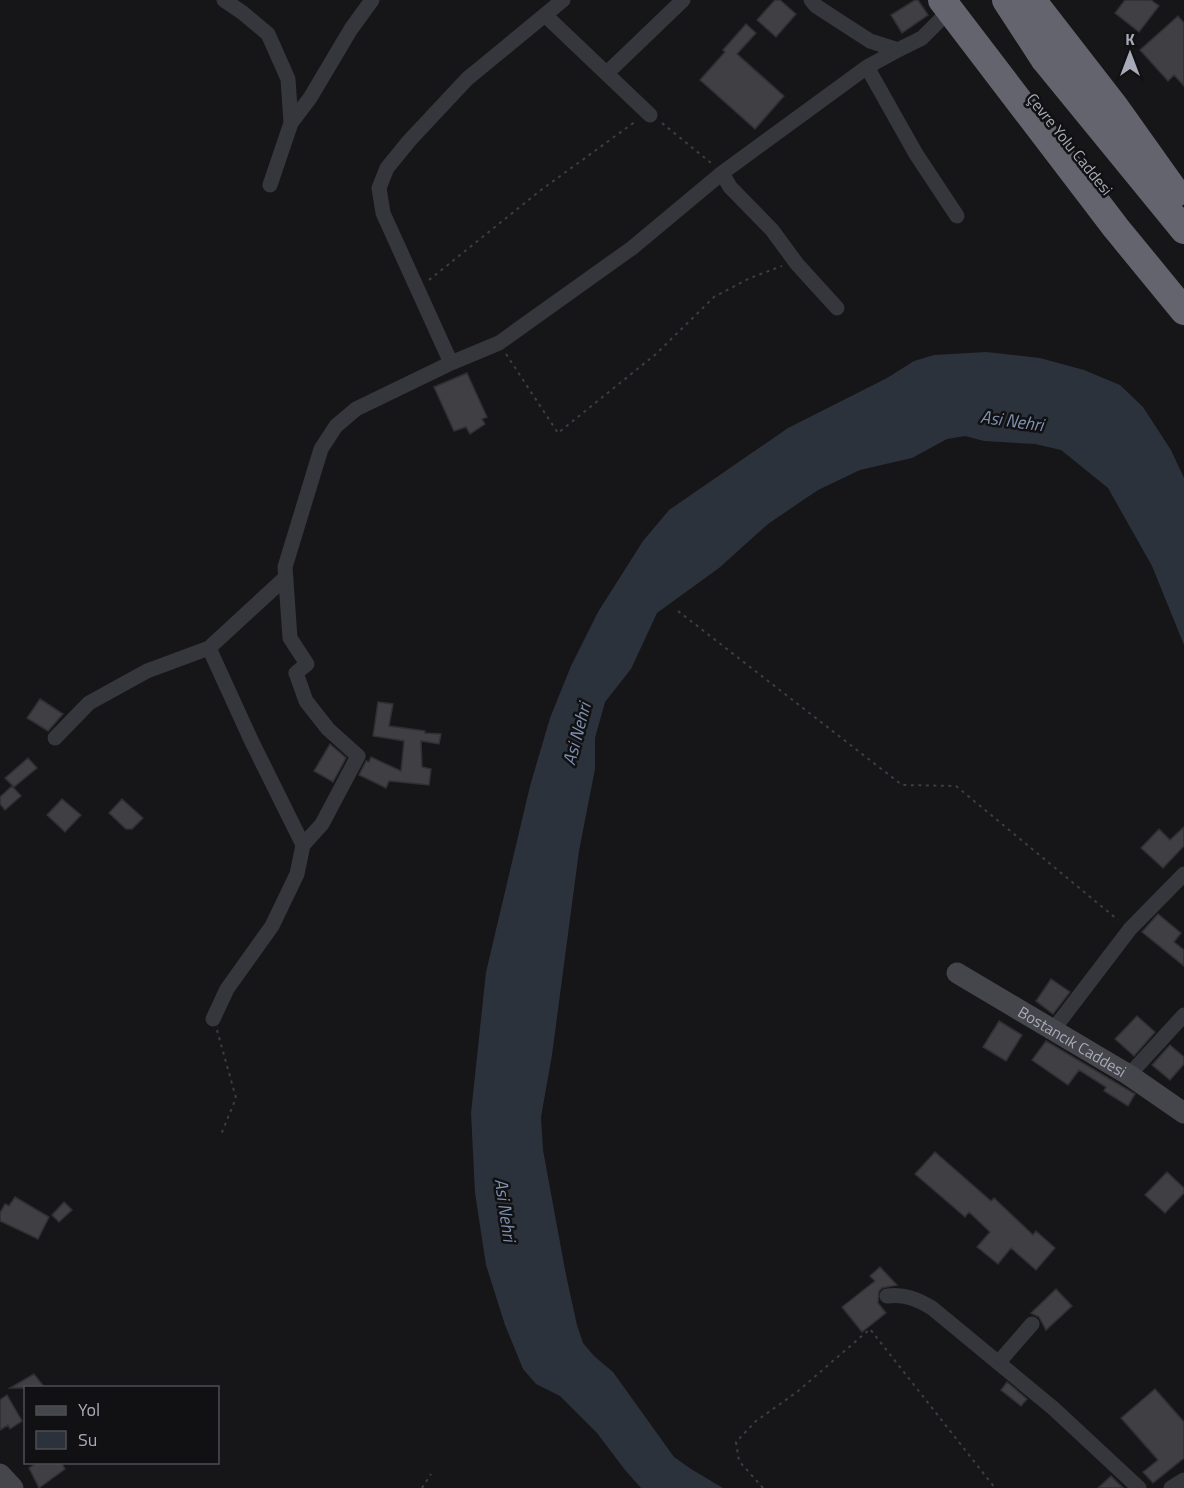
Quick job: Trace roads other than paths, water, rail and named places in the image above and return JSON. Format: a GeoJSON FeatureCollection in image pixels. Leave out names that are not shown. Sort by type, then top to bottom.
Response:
{"type":"FeatureCollection","features":[{"type":"Feature","properties":{"kind":"highway","name":"Çevre Yolu Caddesi"},"geometry":{"type":"LineString","coordinates":[[1006,0],[1045,60],[1184,230]]}},
{"type":"Feature","properties":{"kind":"highway"},"geometry":{"type":"LineString","coordinates":[[1032,0],[1115,106],[1184,205]]}},
{"type":"Feature","properties":{"kind":"highway","name":"Çevre Yolu Caddesi"},"geometry":{"type":"LineString","coordinates":[[954,4],[1184,283]]}},
{"type":"Feature","properties":{"kind":"highway"},"geometry":{"type":"LineString","coordinates":[[954,4],[1116,228],[1184,311]]}},
{"type":"Feature","properties":{"kind":"street"},"geometry":{"type":"LineString","coordinates":[[224,0],[268,34],[288,79],[291,123]]}},
{"type":"Feature","properties":{"kind":"street"},"geometry":{"type":"LineString","coordinates":[[270,185],[291,123],[310,98],[351,29],[372,0]]}},
{"type":"Feature","properties":{"kind":"street"},"geometry":{"type":"LineString","coordinates":[[451,363],[383,213],[379,188],[387,168],[467,79],[563,0]]}},
{"type":"Feature","properties":{"kind":"street"},"geometry":{"type":"LineString","coordinates":[[607,73],[683,0]]}},
{"type":"Feature","properties":{"kind":"street"},"geometry":{"type":"LineString","coordinates":[[811,0],[816,6],[870,41],[898,50]]}},
{"type":"Feature","properties":{"kind":"street"},"geometry":{"type":"LineString","coordinates":[[213,1019],[227,989],[272,926],[297,874],[303,845],[322,824],[358,756],[328,729],[306,701],[296,673],[307,664],[290,638],[285,567],[321,449],[336,426],[356,409],[451,363],[499,343],[632,248],[722,173],[867,67],[922,38],[954,4]]}},
{"type":"Feature","properties":{"kind":"street"},"geometry":{"type":"LineString","coordinates":[[545,15],[650,115]]}},
{"type":"Feature","properties":{"kind":"street"},"geometry":{"type":"LineString","coordinates":[[867,67],[916,154],[957,216]]}},
{"type":"Feature","properties":{"kind":"street"},"geometry":{"type":"LineString","coordinates":[[722,173],[730,187],[772,230],[796,262],[837,308]]}},
{"type":"Feature","properties":{"kind":"street"},"geometry":{"type":"LineString","coordinates":[[55,738],[89,703],[147,671],[209,648],[286,577]]}},
{"type":"Feature","properties":{"kind":"street"},"geometry":{"type":"LineString","coordinates":[[209,648],[303,845]]}},
{"type":"Feature","properties":{"kind":"street"},"geometry":{"type":"LineString","coordinates":[[1053,1030],[1130,930],[1184,874]]}},
{"type":"Feature","properties":{"kind":"street","name":"Bostancık Caddesi"},"geometry":{"type":"LineString","coordinates":[[957,973],[1129,1075],[1184,1113]]}},
{"type":"Feature","properties":{"kind":"street"},"geometry":{"type":"LineString","coordinates":[[1129,1075],[1184,1015]]}},
{"type":"Feature","properties":{"kind":"street"},"geometry":{"type":"LineString","coordinates":[[886,1296],[899,1295],[918,1300],[932,1308],[1053,1408],[1139,1488]]}},
{"type":"Feature","properties":{"kind":"street"},"geometry":{"type":"LineString","coordinates":[[999,1362],[1032,1324]]}},
{"type":"Feature","properties":{"kind":"street"},"geometry":{"type":"LineString","coordinates":[[0,1474],[13,1488]]}},
{"type":"Feature","properties":{"kind":"street"},"geometry":{"type":"LineString","coordinates":[[1171,1488],[1184,1480]]}},
{"type":"Feature","properties":{"kind":"water","name":"Asi Nehri"},"geometry":{"type":"Polygon","coordinates":[[[986,352],[1040,358],[1084,370],[1120,385],[1143,407],[1171,450],[1184,478],[1184,645],[1152,566],[1108,488],[1061,450],[1035,444],[984,441],[965,436],[947,439],[912,458],[860,470],[818,490],[768,524],[719,568],[657,613],[631,669],[605,702],[595,738],[595,769],[579,851],[552,1055],[541,1117],[543,1150],[566,1275],[583,1343],[613,1372],[674,1457],[723,1488],[641,1488],[597,1433],[560,1396],[536,1384],[523,1369],[505,1325],[486,1265],[475,1193],[471,1113],[486,972],[530,786],[550,718],[571,666],[598,612],[643,541],[669,510],[788,428],[887,378],[914,361],[934,355],[986,352]]]}}]}
